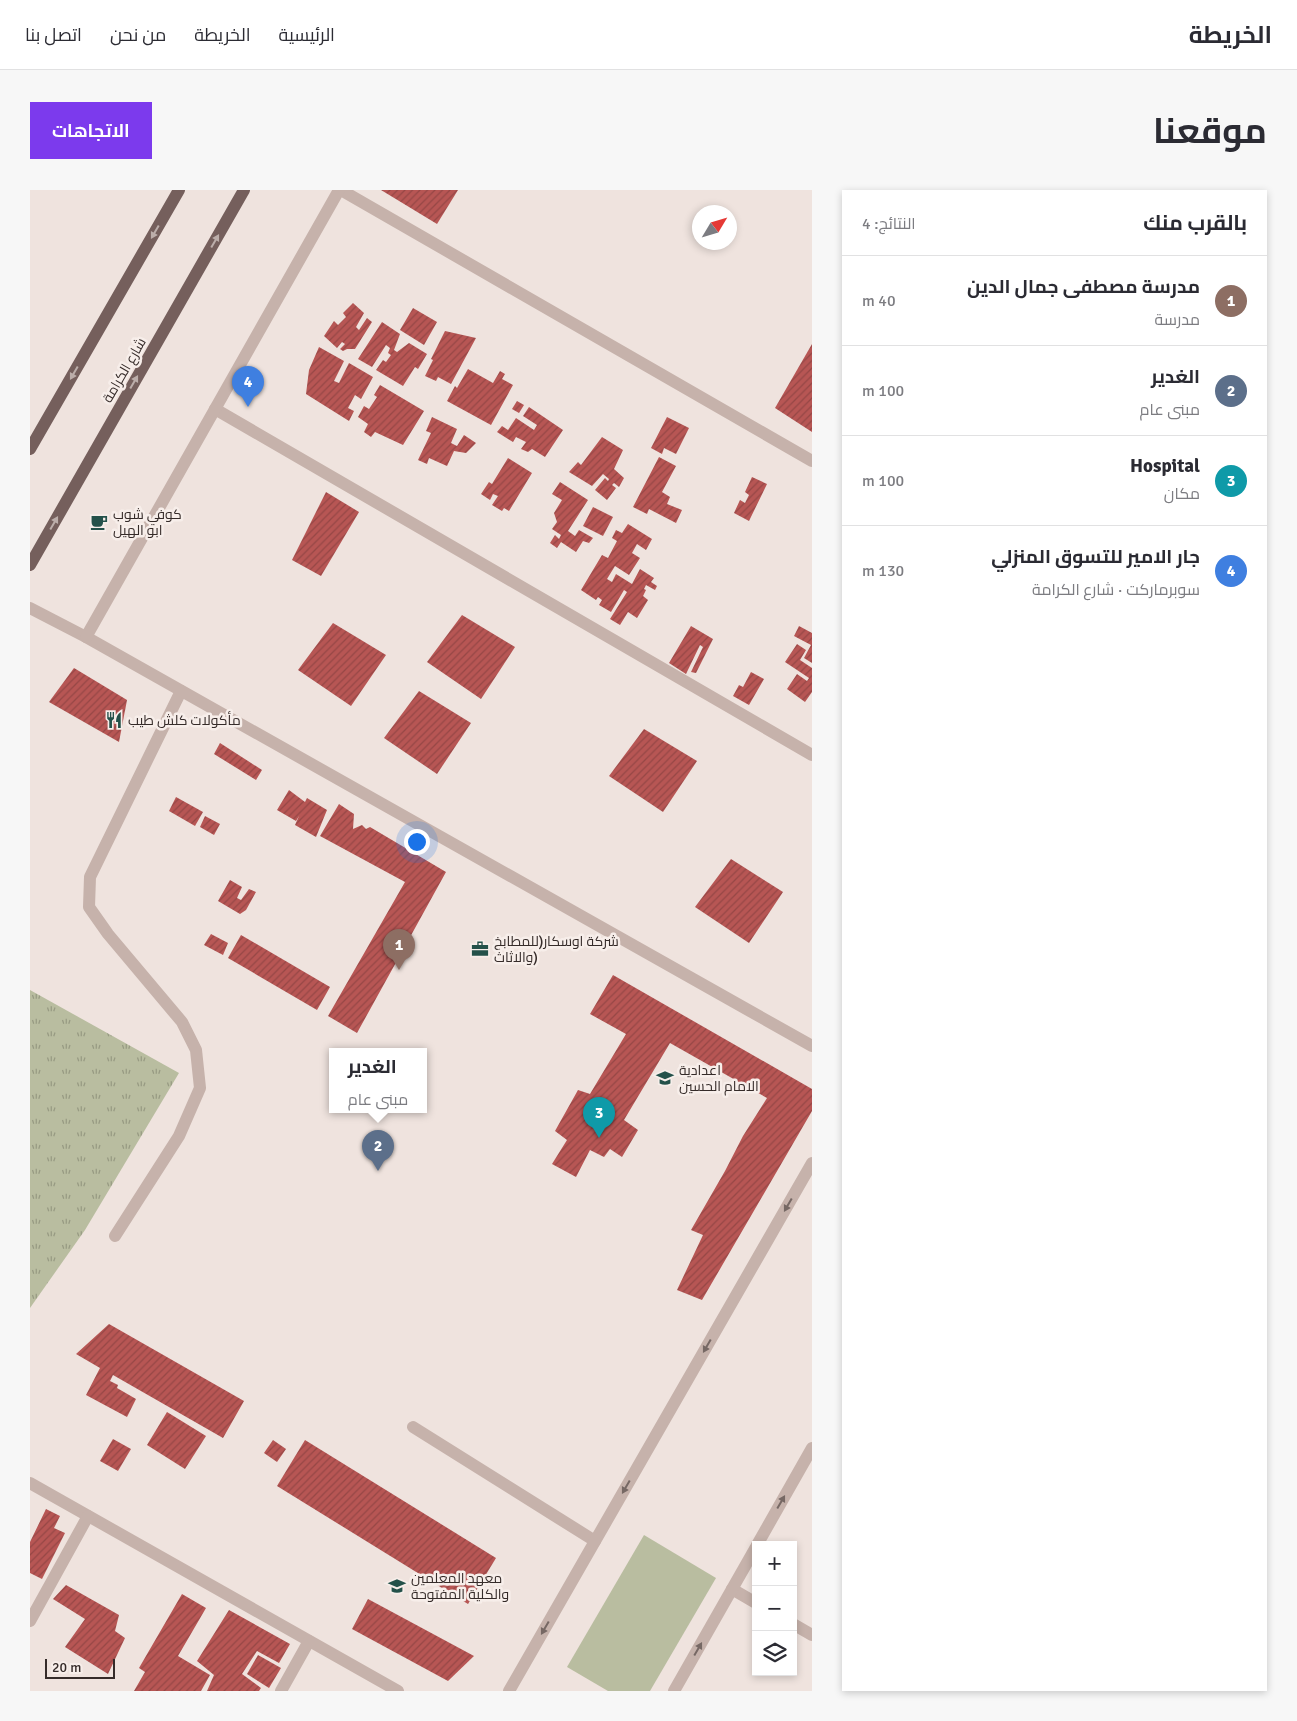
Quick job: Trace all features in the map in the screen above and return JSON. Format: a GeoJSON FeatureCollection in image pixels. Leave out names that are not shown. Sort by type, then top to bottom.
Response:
{"type":"FeatureCollection","features":[{"type":"Feature","properties":{"kind":"main road"},"geometry":{"type":"LineString","coordinates":[[30,449],[179,190]]}},
{"type":"Feature","properties":{"kind":"main road","name":"شارع الكرامة"},"geometry":{"type":"LineString","coordinates":[[30,565],[244,190]]}},
{"type":"Feature","properties":{"kind":"street"},"geometry":{"type":"LineString","coordinates":[[86,637],[340,190],[812,461]]}},
{"type":"Feature","properties":{"kind":"street"},"geometry":{"type":"LineString","coordinates":[[215,409],[812,755]]}},
{"type":"Feature","properties":{"kind":"street"},"geometry":{"type":"LineString","coordinates":[[30,608],[86,637],[812,1046]]}},
{"type":"Feature","properties":{"kind":"street"},"geometry":{"type":"LineString","coordinates":[[115,1236],[179,1136],[200,1088],[196,1050],[182,1022],[108,934],[89,906],[90,877],[181,691]]}},
{"type":"Feature","properties":{"kind":"street"},"geometry":{"type":"LineString","coordinates":[[510,1691],[812,1163]]}},
{"type":"Feature","properties":{"kind":"street"},"geometry":{"type":"LineString","coordinates":[[414,1428],[595,1541]]}},
{"type":"Feature","properties":{"kind":"street"},"geometry":{"type":"LineString","coordinates":[[759,1541],[812,1448]]}},
{"type":"Feature","properties":{"kind":"street"},"geometry":{"type":"LineString","coordinates":[[30,1483],[398,1691]]}},
{"type":"Feature","properties":{"kind":"street"},"geometry":{"type":"LineString","coordinates":[[30,1622],[88,1516]]}},
{"type":"Feature","properties":{"kind":"street"},"geometry":{"type":"LineString","coordinates":[[674,1691],[752,1553]]}},
{"type":"Feature","properties":{"kind":"street"},"geometry":{"type":"LineString","coordinates":[[732,1589],[752,1601]]}},
{"type":"Feature","properties":{"kind":"street"},"geometry":{"type":"LineString","coordinates":[[797,1626],[812,1635]]}},
{"type":"Feature","properties":{"kind":"street"},"geometry":{"type":"LineString","coordinates":[[281,1691],[309,1641]]}},
{"type":"Feature","properties":{"kind":"green space"},"geometry":{"type":"Polygon","coordinates":[[[30,990],[179,1073],[85,1230],[30,1308],[30,990]]]}},
{"type":"Feature","properties":{"kind":"green space"},"geometry":{"type":"Polygon","coordinates":[[[644,1535],[716,1578],[650,1691],[608,1691],[567,1667],[644,1535]]]}},
{"type":"Feature","properties":{"kind":"building"},"geometry":{"type":"Polygon","coordinates":[[[381,190],[458,190],[437,224],[381,190]]]}},
{"type":"Feature","properties":{"kind":"building"},"geometry":{"type":"Polygon","coordinates":[[[353,303],[364,313],[356,327],[359,330],[367,318],[372,322],[355,349],[343,351],[340,349],[345,344],[342,342],[337,348],[324,336],[334,321],[338,325],[346,317],[343,313],[353,303]]]}},
{"type":"Feature","properties":{"kind":"building"},"geometry":{"type":"Polygon","coordinates":[[[413,308],[437,322],[424,345],[400,330],[413,308]]]}},
{"type":"Feature","properties":{"kind":"building"},"geometry":{"type":"Polygon","coordinates":[[[382,322],[400,334],[394,350],[397,352],[409,343],[427,354],[418,369],[415,367],[403,386],[376,370],[383,360],[386,362],[391,355],[388,353],[390,348],[386,345],[372,367],[358,359],[382,322]]]}},
{"type":"Feature","properties":{"kind":"building"},"geometry":{"type":"Polygon","coordinates":[[[445,331],[476,338],[451,384],[438,377],[436,381],[425,376],[445,331]]]}},
{"type":"Feature","properties":{"kind":"building"},"geometry":{"type":"Polygon","coordinates":[[[812,344],[812,432],[775,408],[812,344]]]}},
{"type":"Feature","properties":{"kind":"building"},"geometry":{"type":"Polygon","coordinates":[[[319,347],[344,361],[334,381],[339,383],[349,363],[373,377],[361,399],[355,395],[348,408],[354,411],[349,421],[306,394],[309,370],[319,347]]]}},
{"type":"Feature","properties":{"kind":"building"},"geometry":{"type":"Polygon","coordinates":[[[468,369],[493,383],[500,371],[505,374],[502,379],[513,385],[491,425],[447,401],[455,386],[457,388],[468,369]]]}},
{"type":"Feature","properties":{"kind":"building"},"geometry":{"type":"Polygon","coordinates":[[[380,385],[424,411],[403,445],[375,432],[371,437],[364,432],[368,424],[358,417],[364,406],[369,409],[377,397],[374,395],[380,385]]]}},
{"type":"Feature","properties":{"kind":"building"},"geometry":{"type":"Polygon","coordinates":[[[517,401],[524,405],[519,413],[512,409],[517,401]]]}},
{"type":"Feature","properties":{"kind":"building"},"geometry":{"type":"Polygon","coordinates":[[[529,407],[563,430],[545,457],[532,449],[528,452],[521,449],[526,442],[516,437],[513,442],[497,432],[502,426],[508,430],[516,418],[534,430],[537,425],[523,416],[529,407]]]}},
{"type":"Feature","properties":{"kind":"building"},"geometry":{"type":"Polygon","coordinates":[[[432,417],[457,429],[451,443],[457,446],[464,435],[476,443],[466,453],[454,451],[447,466],[429,458],[427,464],[418,460],[431,433],[426,431],[432,417]]]}},
{"type":"Feature","properties":{"kind":"building"},"geometry":{"type":"Polygon","coordinates":[[[667,417],[689,428],[676,454],[664,448],[662,454],[651,448],[667,417]]]}},
{"type":"Feature","properties":{"kind":"building"},"geometry":{"type":"Polygon","coordinates":[[[602,437],[623,450],[614,469],[624,478],[619,487],[614,483],[612,485],[616,488],[607,500],[595,490],[605,478],[608,481],[609,479],[603,474],[592,486],[569,472],[578,462],[581,465],[602,437]]]}},
{"type":"Feature","properties":{"kind":"building"},"geometry":{"type":"Polygon","coordinates":[[[659,457],[676,466],[662,492],[670,497],[667,504],[682,510],[676,523],[649,509],[647,514],[633,507],[659,457]]]}},
{"type":"Feature","properties":{"kind":"building"},"geometry":{"type":"Polygon","coordinates":[[[508,458],[532,473],[509,511],[504,508],[502,511],[492,505],[498,496],[493,494],[490,500],[481,494],[489,482],[492,484],[508,458]]]}},
{"type":"Feature","properties":{"kind":"building"},"geometry":{"type":"Polygon","coordinates":[[[752,477],[767,484],[749,521],[734,513],[740,500],[745,503],[749,495],[745,492],[752,477]]]}},
{"type":"Feature","properties":{"kind":"building"},"geometry":{"type":"Polygon","coordinates":[[[560,482],[588,500],[568,531],[575,536],[579,530],[593,538],[589,543],[583,541],[576,552],[561,542],[557,548],[550,543],[555,535],[559,539],[561,535],[552,529],[557,522],[554,513],[562,500],[552,494],[560,482]]]}},
{"type":"Feature","properties":{"kind":"building"},"geometry":{"type":"Polygon","coordinates":[[[326,492],[359,512],[321,576],[292,560],[326,492]]]}},
{"type":"Feature","properties":{"kind":"building"},"geometry":{"type":"Polygon","coordinates":[[[593,507],[613,517],[603,536],[583,526],[593,507]]]}},
{"type":"Feature","properties":{"kind":"building"},"geometry":{"type":"Polygon","coordinates":[[[628,524],[652,539],[646,550],[637,544],[632,553],[640,558],[629,575],[615,566],[607,579],[612,582],[616,574],[632,584],[640,569],[654,578],[651,582],[657,586],[655,590],[646,585],[643,596],[648,600],[637,618],[628,612],[620,625],[610,619],[627,592],[624,590],[611,612],[599,605],[602,600],[598,597],[596,600],[581,590],[602,555],[608,558],[617,541],[612,538],[616,530],[622,533],[628,524]]]}},
{"type":"Feature","properties":{"kind":"building"},"geometry":{"type":"Polygon","coordinates":[[[462,615],[515,647],[481,699],[427,662],[462,615]]]}},
{"type":"Feature","properties":{"kind":"building"},"geometry":{"type":"Polygon","coordinates":[[[333,623],[386,655],[351,706],[298,670],[333,623]]]}},
{"type":"Feature","properties":{"kind":"building"},"geometry":{"type":"Polygon","coordinates":[[[691,626],[713,639],[696,673],[691,672],[703,647],[700,645],[686,674],[669,663],[691,626]]]}},
{"type":"Feature","properties":{"kind":"building"},"geometry":{"type":"Polygon","coordinates":[[[799,626],[812,633],[812,663],[804,658],[811,645],[794,636],[799,626]]]}},
{"type":"Feature","properties":{"kind":"building"},"geometry":{"type":"Polygon","coordinates":[[[797,644],[806,650],[800,660],[812,668],[812,692],[805,702],[787,689],[797,674],[807,681],[809,678],[785,662],[797,644]]]}},
{"type":"Feature","properties":{"kind":"building"},"geometry":{"type":"Polygon","coordinates":[[[74,668],[127,700],[119,742],[49,702],[74,668]]]}},
{"type":"Feature","properties":{"kind":"building"},"geometry":{"type":"Polygon","coordinates":[[[751,672],[764,679],[749,705],[733,696],[739,685],[743,687],[751,672]]]}},
{"type":"Feature","properties":{"kind":"building"},"geometry":{"type":"Polygon","coordinates":[[[419,691],[471,723],[437,774],[384,738],[419,691]]]}},
{"type":"Feature","properties":{"kind":"building"},"geometry":{"type":"Polygon","coordinates":[[[644,729],[697,761],[663,812],[609,776],[644,729]]]}},
{"type":"Feature","properties":{"kind":"building"},"geometry":{"type":"Polygon","coordinates":[[[220,743],[262,770],[256,780],[214,754],[220,743]]]}},
{"type":"Feature","properties":{"kind":"building"},"geometry":{"type":"Polygon","coordinates":[[[289,790],[305,802],[307,798],[327,810],[316,837],[295,825],[299,816],[296,821],[277,810],[289,790]]]}},
{"type":"Feature","properties":{"kind":"building"},"geometry":{"type":"Polygon","coordinates":[[[176,797],[203,812],[195,826],[169,811],[176,797]]]}},
{"type":"Feature","properties":{"kind":"building"},"geometry":{"type":"Polygon","coordinates":[[[339,804],[354,814],[353,829],[362,825],[366,829],[370,827],[446,872],[357,1033],[328,1016],[405,882],[320,836],[339,804]]]}},
{"type":"Feature","properties":{"kind":"building"},"geometry":{"type":"Polygon","coordinates":[[[205,816],[220,824],[214,835],[200,827],[205,816]]]}},
{"type":"Feature","properties":{"kind":"building"},"geometry":{"type":"Polygon","coordinates":[[[731,859],[783,892],[749,943],[695,907],[731,859]]]}},
{"type":"Feature","properties":{"kind":"building"},"geometry":{"type":"Polygon","coordinates":[[[230,880],[242,887],[237,898],[241,900],[249,889],[256,892],[246,910],[240,914],[218,901],[230,880]]]}},
{"type":"Feature","properties":{"kind":"building"},"geometry":{"type":"Polygon","coordinates":[[[211,934],[228,943],[223,955],[204,945],[211,934]]]}},
{"type":"Feature","properties":{"kind":"building"},"geometry":{"type":"Polygon","coordinates":[[[241,935],[330,987],[317,1010],[228,958],[241,935]]]}},
{"type":"Feature","properties":{"kind":"building"},"geometry":{"type":"Polygon","coordinates":[[[613,975],[812,1089],[812,1111],[702,1300],[677,1290],[703,1235],[691,1230],[743,1136],[767,1098],[670,1043],[624,1120],[638,1130],[622,1157],[610,1149],[604,1157],[590,1150],[576,1177],[552,1164],[567,1140],[555,1131],[578,1090],[590,1094],[626,1034],[590,1014],[613,975]]]}},
{"type":"Feature","properties":{"kind":"building"},"geometry":{"type":"Polygon","coordinates":[[[109,1324],[244,1401],[223,1438],[113,1375],[110,1381],[118,1385],[117,1388],[136,1399],[127,1417],[86,1395],[100,1368],[76,1354],[109,1324]]]}},
{"type":"Feature","properties":{"kind":"building"},"geometry":{"type":"Polygon","coordinates":[[[167,1412],[206,1436],[185,1469],[147,1445],[167,1412]]]}},
{"type":"Feature","properties":{"kind":"building"},"geometry":{"type":"Polygon","coordinates":[[[113,1439],[131,1449],[118,1471],[100,1461],[113,1439]]]}},
{"type":"Feature","properties":{"kind":"building"},"geometry":{"type":"Polygon","coordinates":[[[273,1440],[286,1449],[277,1462],[264,1453],[273,1440]]]}},
{"type":"Feature","properties":{"kind":"building"},"geometry":{"type":"Polygon","coordinates":[[[305,1440],[496,1558],[468,1604],[277,1486],[305,1440]]]}},
{"type":"Feature","properties":{"kind":"building"},"geometry":{"type":"Polygon","coordinates":[[[46,1509],[60,1516],[54,1528],[65,1533],[42,1579],[30,1573],[30,1542],[46,1509]]]}},
{"type":"Feature","properties":{"kind":"building"},"geometry":{"type":"Polygon","coordinates":[[[66,1585],[119,1615],[115,1631],[125,1638],[108,1674],[65,1647],[85,1619],[53,1599],[66,1585]]]}},
{"type":"Feature","properties":{"kind":"building"},"geometry":{"type":"Polygon","coordinates":[[[182,1594],[206,1608],[178,1656],[210,1675],[201,1691],[134,1691],[145,1672],[139,1668],[182,1594]]]}},
{"type":"Feature","properties":{"kind":"building"},"geometry":{"type":"Polygon","coordinates":[[[368,1599],[474,1656],[448,1681],[352,1629],[368,1599]]]}},
{"type":"Feature","properties":{"kind":"building"},"geometry":{"type":"Polygon","coordinates":[[[229,1610],[290,1644],[279,1663],[257,1651],[242,1674],[261,1688],[259,1691],[207,1691],[214,1675],[197,1661],[229,1610]]]}},
{"type":"Feature","properties":{"kind":"building"},"geometry":{"type":"Polygon","coordinates":[[[258,1655],[281,1668],[269,1688],[247,1674],[258,1655]]]}},
{"type":"Feature","properties":{"kind":"place","name":"جار الامير للتسوق المنزلي"},"geometry":{"type":"Point","coordinates":[248,407]}},
{"type":"Feature","properties":{"kind":"place","name":"كوفي شوب ابو الهيل"},"geometry":{"type":"Point","coordinates":[99,522]}},
{"type":"Feature","properties":{"kind":"place","name":"مأكولات كلش طيب"},"geometry":{"type":"Point","coordinates":[114,720]}},
{"type":"Feature","properties":{"kind":"place","name":"شركة اوسكار(للمطابخ والاثاث)"},"geometry":{"type":"Point","coordinates":[480,949]}},
{"type":"Feature","properties":{"kind":"place","name":"مدرسة مصطفى جمال الدين"},"geometry":{"type":"Point","coordinates":[399,970]}},
{"type":"Feature","properties":{"kind":"place","name":"اعدادية الامام الحسين"},"geometry":{"type":"Point","coordinates":[665,1078]}},
{"type":"Feature","properties":{"kind":"place","name":"Hospital"},"geometry":{"type":"Point","coordinates":[599,1138]}},
{"type":"Feature","properties":{"kind":"place","name":"الغدير"},"geometry":{"type":"Point","coordinates":[378,1171]}},
{"type":"Feature","properties":{"kind":"place","name":"معهد المعلمين والكلية المفتوحة"},"geometry":{"type":"Point","coordinates":[397,1586]}}]}
